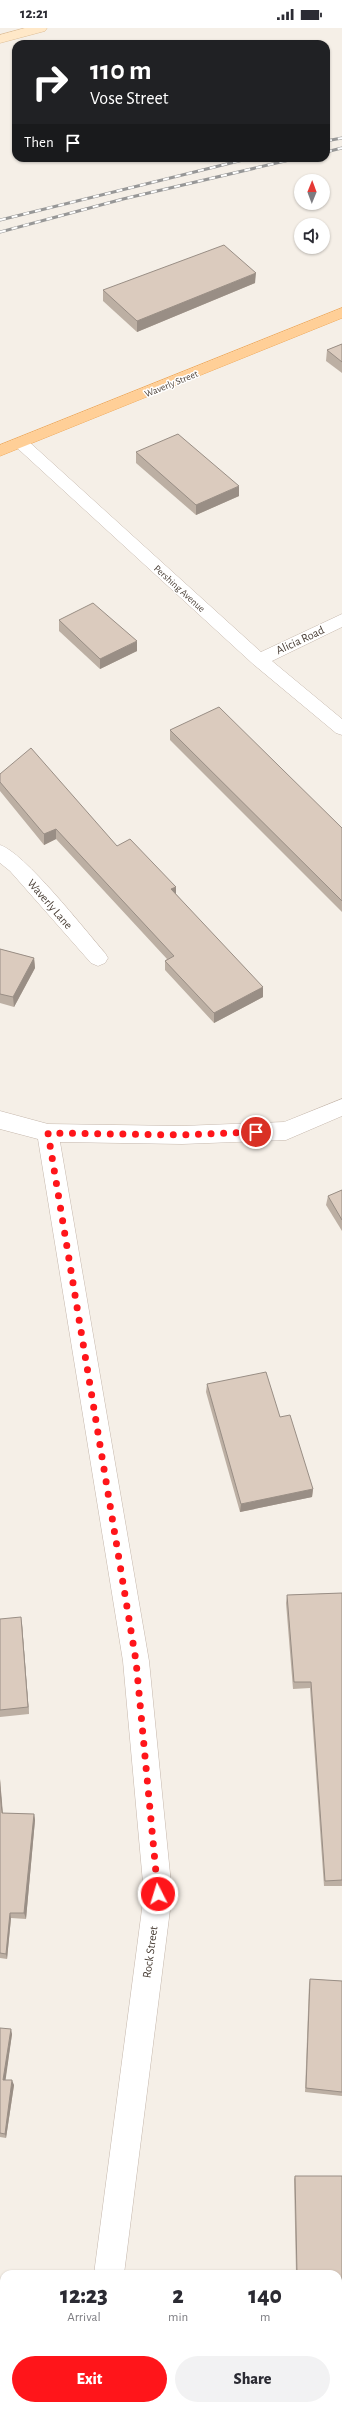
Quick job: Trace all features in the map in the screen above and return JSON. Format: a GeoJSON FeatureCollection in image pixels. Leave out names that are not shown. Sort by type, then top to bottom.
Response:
{"type":"FeatureCollection","features":[{"type":"Feature","properties":{"kind":"main road","name":"Waverly Street"},"geometry":{"type":"LineString","coordinates":[[0,451],[342,313]]}},
{"type":"Feature","properties":{"kind":"street"},"geometry":{"type":"LineString","coordinates":[[0,39],[40,28]]}},
{"type":"Feature","properties":{"kind":"street","name":"Pershing Avenue"},"geometry":{"type":"LineString","coordinates":[[21,443],[259,660],[342,729]]}},
{"type":"Feature","properties":{"kind":"street","name":"Alicia Road"},"geometry":{"type":"LineString","coordinates":[[259,660],[342,620]]}},
{"type":"Feature","properties":{"kind":"street","name":"Waverly Lane"},"geometry":{"type":"LineString","coordinates":[[0,852],[17,866],[98,958]]}},
{"type":"Feature","properties":{"kind":"street"},"geometry":{"type":"LineString","coordinates":[[0,1120],[48,1133],[182,1135],[286,1131],[342,1107]]}},
{"type":"Feature","properties":{"kind":"street","name":"Rock Street"},"geometry":{"type":"LineString","coordinates":[[48,1133],[136,1661],[158,1894],[110,2270]]}},
{"type":"Feature","properties":{"kind":"building"},"geometry":{"type":"Polygon","coordinates":[[[224,245],[256,273],[137,321],[103,290],[224,245]]]}},
{"type":"Feature","properties":{"kind":"building"},"geometry":{"type":"Polygon","coordinates":[[[342,344],[342,362],[327,350],[342,344]]]}},
{"type":"Feature","properties":{"kind":"building"},"geometry":{"type":"Polygon","coordinates":[[[178,434],[239,486],[196,505],[136,452],[178,434]]]}},
{"type":"Feature","properties":{"kind":"building"},"geometry":{"type":"Polygon","coordinates":[[[93,603],[137,641],[100,659],[59,620],[93,603]]]}},
{"type":"Feature","properties":{"kind":"building"},"geometry":{"type":"Polygon","coordinates":[[[219,707],[342,828],[342,901],[170,730],[219,707]]]}},
{"type":"Feature","properties":{"kind":"building"},"geometry":{"type":"Polygon","coordinates":[[[31,748],[117,846],[130,839],[176,887],[171,889],[263,987],[214,1013],[165,961],[174,956],[56,829],[44,834],[0,782],[0,774],[31,748]]]}},
{"type":"Feature","properties":{"kind":"building"},"geometry":{"type":"Polygon","coordinates":[[[0,949],[34,958],[13,997],[0,994],[0,949]]]}},
{"type":"Feature","properties":{"kind":"building"},"geometry":{"type":"Polygon","coordinates":[[[342,1190],[342,1220],[328,1196],[342,1190]]]}},
{"type":"Feature","properties":{"kind":"building"},"geometry":{"type":"Polygon","coordinates":[[[266,1372],[280,1417],[290,1415],[313,1489],[241,1504],[207,1384],[266,1372]]]}},
{"type":"Feature","properties":{"kind":"building"},"geometry":{"type":"Polygon","coordinates":[[[342,1593],[342,1880],[325,1881],[311,1682],[294,1682],[287,1595],[342,1593]]]}},
{"type":"Feature","properties":{"kind":"building"},"geometry":{"type":"Polygon","coordinates":[[[21,1617],[28,1707],[0,1710],[0,1619],[21,1617]]]}},
{"type":"Feature","properties":{"kind":"building"},"geometry":{"type":"Polygon","coordinates":[[[0,1791],[2,1813],[34,1814],[24,1913],[10,1913],[6,1954],[0,1953],[0,1791]]]}},
{"type":"Feature","properties":{"kind":"building"},"geometry":{"type":"Polygon","coordinates":[[[310,1979],[342,1981],[342,2092],[306,2088],[310,1979]]]}},
{"type":"Feature","properties":{"kind":"building"},"geometry":{"type":"Polygon","coordinates":[[[0,2028],[11,2029],[3,2080],[12,2080],[5,2134],[0,2133],[0,2028]]]}},
{"type":"Feature","properties":{"kind":"building"},"geometry":{"type":"Polygon","coordinates":[[[295,2176],[342,2176],[342,2270],[297,2270],[295,2176]]]}},
{"type":"Feature","properties":{"kind":"railway"},"geometry":{"type":"LineString","coordinates":[[330,140],[342,138]]}},
{"type":"Feature","properties":{"kind":"railway"},"geometry":{"type":"LineString","coordinates":[[330,151],[342,148]]}},
{"type":"Feature","properties":{"kind":"railway"},"geometry":{"type":"LineString","coordinates":[[0,220],[235,162]]}},
{"type":"Feature","properties":{"kind":"railway"},"geometry":{"type":"LineString","coordinates":[[0,232],[123,199],[281,162]]}},
{"type":"Feature","properties":{"kind":"route"},"geometry":{"type":"LineString","coordinates":[[158,1894],[136,1661],[48,1133],[182,1135],[256,1132]]}}]}
